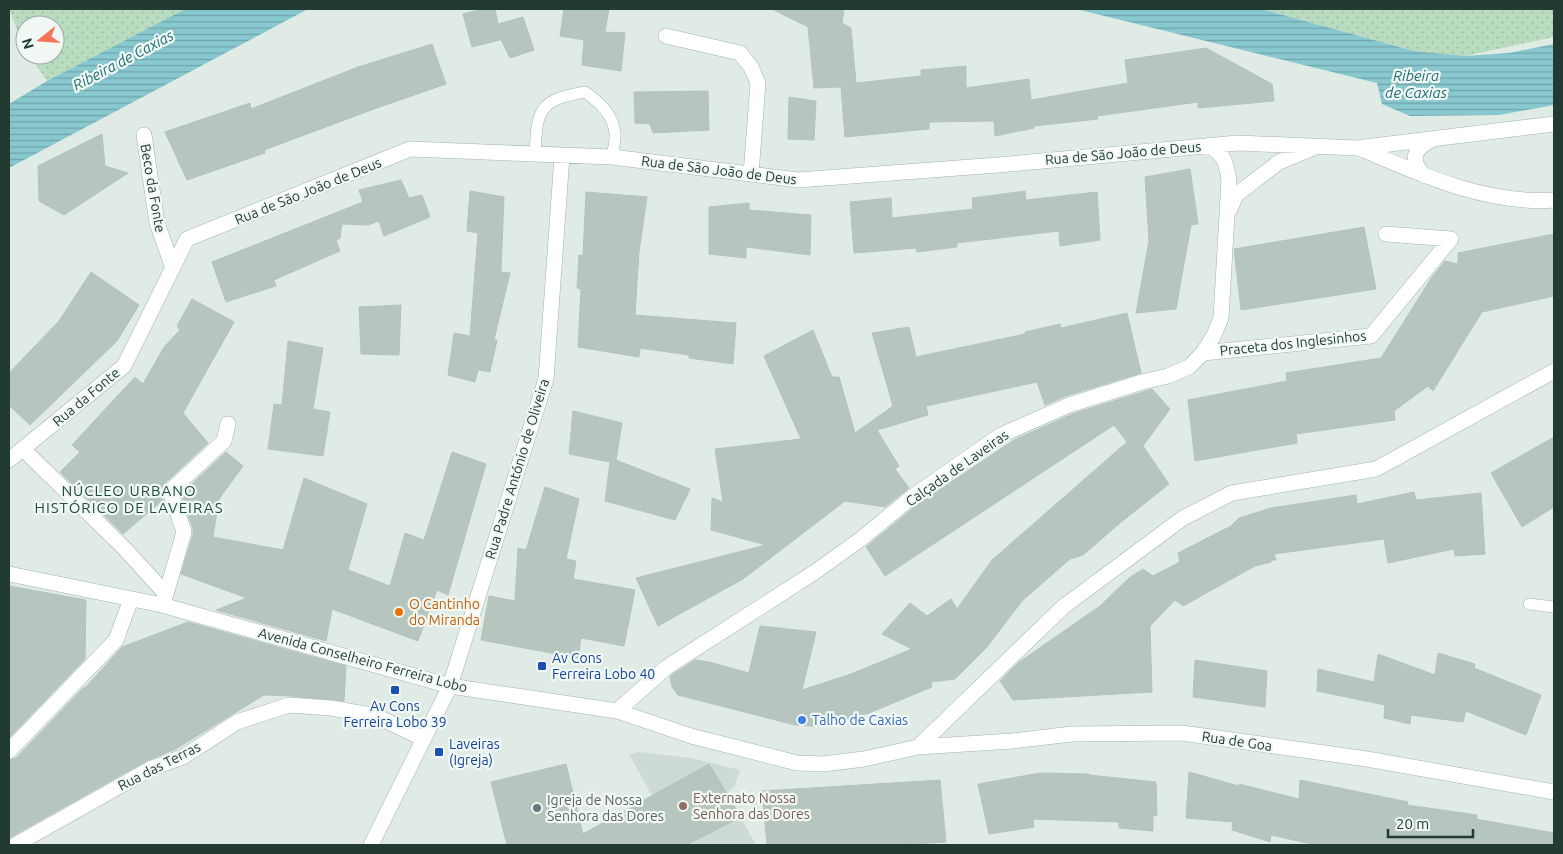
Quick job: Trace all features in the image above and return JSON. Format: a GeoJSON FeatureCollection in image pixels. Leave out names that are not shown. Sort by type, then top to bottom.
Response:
{"type":"FeatureCollection","features":[{"type":"Feature","properties":{"kind":"street"},"geometry":{"type":"LineString","coordinates":[[666,36],[740,53],[752,67],[758,83],[750,174]]}},
{"type":"Feature","properties":{"kind":"street","name":"Rua de São João de Deus"},"geometry":{"type":"LineString","coordinates":[[187,239],[410,149],[612,157],[798,180],[998,165],[1238,143],[1357,148],[1554,124]]}},
{"type":"Feature","properties":{"kind":"street","name":"Beco da Fonte"},"geometry":{"type":"LineString","coordinates":[[144,136],[157,223],[173,268]]}},
{"type":"Feature","properties":{"kind":"street"},"geometry":{"type":"LineString","coordinates":[[1425,176],[1418,169],[1415,160],[1416,152],[1422,144],[1434,139]]}},
{"type":"Feature","properties":{"kind":"street","name":"Calçada de Laveiras"},"geometry":{"type":"LineString","coordinates":[[617,711],[667,667],[815,572],[861,540],[920,491],[1001,435],[1070,404],[1168,376],[1189,367],[1203,353],[1214,335],[1221,318],[1229,180],[1227,165],[1221,154],[1209,146]]}},
{"type":"Feature","properties":{"kind":"street","name":"Calçada de Laveiras"},"geometry":{"type":"LineString","coordinates":[[1228,214],[1236,195],[1279,162],[1319,146]]}},
{"type":"Feature","properties":{"kind":"street","name":"Rua de São João de Deus"},"geometry":{"type":"LineString","coordinates":[[1357,148],[1425,176],[1477,193],[1536,201],[1554,200]]}},
{"type":"Feature","properties":{"kind":"street","name":"Rua Padre António de Oliveira"},"geometry":{"type":"LineString","coordinates":[[371,845],[450,686],[546,379],[562,156]]}},
{"type":"Feature","properties":{"kind":"street","name":"Praceta dos Inglesinhos"},"geometry":{"type":"LineString","coordinates":[[1203,353],[1372,336],[1451,239],[1386,234]]}},
{"type":"Feature","properties":{"kind":"street","name":"Rua da Fonte"},"geometry":{"type":"LineString","coordinates":[[9,460],[124,366],[187,239]]}},
{"type":"Feature","properties":{"kind":"street"},"geometry":{"type":"LineString","coordinates":[[918,747],[1063,607],[1184,518],[1232,493],[1376,469],[1554,371]]}},
{"type":"Feature","properties":{"kind":"street"},"geometry":{"type":"LineString","coordinates":[[164,599],[184,532],[170,491],[224,441],[228,424]]}},
{"type":"Feature","properties":{"kind":"street"},"geometry":{"type":"LineString","coordinates":[[23,449],[124,548],[164,599]]}},
{"type":"Feature","properties":{"kind":"street","name":"Avenida Conselheiro Ferreira Lobo"},"geometry":{"type":"LineString","coordinates":[[9,574],[131,599],[164,599],[450,686],[617,711],[691,736],[797,763],[822,764],[864,759],[918,747]]}},
{"type":"Feature","properties":{"kind":"street"},"geometry":{"type":"LineString","coordinates":[[9,751],[107,652],[116,640],[131,599]]}},
{"type":"Feature","properties":{"kind":"street","name":"Rua das Terras"},"geometry":{"type":"LineString","coordinates":[[14,845],[152,768],[184,757],[237,722],[289,706],[331,708],[376,716],[424,739]]}},
{"type":"Feature","properties":{"kind":"street","name":"Rua de Goa"},"geometry":{"type":"LineString","coordinates":[[918,747],[1012,741],[1072,734],[1182,733],[1367,759],[1554,792]]}},
{"type":"Feature","properties":{"kind":"lane"},"geometry":{"type":"LineString","coordinates":[[535,155],[536,127],[542,108],[557,98],[585,92],[601,103],[611,120],[615,134],[612,157]]}},
{"type":"Feature","properties":{"kind":"lane"},"geometry":{"type":"LineString","coordinates":[[1529,604],[1554,607]]}},
{"type":"Feature","properties":{"kind":"shaded area","name":"Externato Nossa Senhora das Dores"},"geometry":{"type":"Polygon","coordinates":[[[640,752],[692,758],[740,770],[735,785],[727,793],[756,845],[571,845],[577,837],[652,796],[629,754],[640,752]]]}},
{"type":"Feature","properties":{"kind":"green space"},"geometry":{"type":"Polygon","coordinates":[[[9,9],[185,9],[47,81],[36,65],[65,65],[65,15],[15,15],[15,24],[9,9]]]}},
{"type":"Feature","properties":{"kind":"green space"},"geometry":{"type":"Polygon","coordinates":[[[1261,9],[1554,9],[1554,37],[1465,56],[1414,51],[1261,9]]]}},
{"type":"Feature","properties":{"kind":"water","name":"Ribeira de Caxias"},"geometry":{"type":"Polygon","coordinates":[[[185,9],[308,9],[9,168],[9,104],[47,81],[185,9]]]}},
{"type":"Feature","properties":{"kind":"water","name":"Ribeira de Caxias"},"geometry":{"type":"Polygon","coordinates":[[[1076,9],[1261,9],[1414,51],[1465,56],[1509,53],[1554,44],[1554,105],[1499,115],[1410,116],[1382,104],[1377,83],[1076,9]]]}},
{"type":"Feature","properties":{"kind":"building"},"geometry":{"type":"Polygon","coordinates":[[[483,9],[495,9],[498,24],[523,17],[534,50],[510,58],[499,36],[500,40],[472,47],[463,14],[483,9]]]}},
{"type":"Feature","properties":{"kind":"building"},"geometry":{"type":"Polygon","coordinates":[[[564,9],[609,9],[605,32],[625,33],[621,71],[582,65],[584,40],[560,36],[564,9]]]}},
{"type":"Feature","properties":{"kind":"building"},"geometry":{"type":"Polygon","coordinates":[[[772,9],[844,9],[842,23],[851,28],[856,83],[921,76],[921,70],[966,66],[966,88],[1029,79],[1031,100],[1128,83],[1125,60],[1206,48],[1272,84],[1274,101],[1198,108],[1198,102],[1097,116],[1098,119],[1034,126],[1034,128],[995,136],[994,121],[929,122],[929,129],[845,137],[841,87],[814,88],[808,27],[772,9]]]}},
{"type":"Feature","properties":{"kind":"building"},"geometry":{"type":"Polygon","coordinates":[[[432,44],[446,84],[264,150],[265,153],[187,180],[165,132],[250,103],[251,109],[358,67],[432,44]]]}},
{"type":"Feature","properties":{"kind":"building"},"geometry":{"type":"Polygon","coordinates":[[[708,91],[709,130],[653,133],[650,124],[635,123],[634,92],[708,91]]]}},
{"type":"Feature","properties":{"kind":"building"},"geometry":{"type":"Polygon","coordinates":[[[789,97],[816,101],[814,140],[788,139],[789,97]]]}},
{"type":"Feature","properties":{"kind":"building"},"geometry":{"type":"Polygon","coordinates":[[[102,134],[105,166],[128,173],[64,215],[39,201],[38,166],[102,134]]]}},
{"type":"Feature","properties":{"kind":"building"},"geometry":{"type":"Polygon","coordinates":[[[1190,169],[1198,224],[1191,225],[1176,309],[1136,313],[1149,241],[1145,177],[1190,169]]]}},
{"type":"Feature","properties":{"kind":"building"},"geometry":{"type":"Polygon","coordinates":[[[401,180],[409,198],[422,195],[430,217],[384,236],[379,221],[368,225],[342,224],[340,238],[336,240],[340,251],[274,280],[276,286],[226,302],[212,262],[363,202],[359,190],[401,180]]]}},
{"type":"Feature","properties":{"kind":"building"},"geometry":{"type":"Polygon","coordinates":[[[470,191],[504,197],[501,272],[510,273],[494,340],[497,340],[490,372],[478,370],[475,382],[448,375],[454,333],[470,336],[478,233],[467,231],[470,191]]]}},
{"type":"Feature","properties":{"kind":"building"},"geometry":{"type":"Polygon","coordinates":[[[1025,191],[1026,200],[1097,192],[1100,240],[1060,246],[1059,231],[957,243],[957,247],[917,252],[916,248],[854,253],[850,202],[891,198],[892,218],[973,209],[972,198],[1025,191]]]}},
{"type":"Feature","properties":{"kind":"building"},"geometry":{"type":"Polygon","coordinates":[[[586,192],[647,197],[639,252],[635,315],[736,323],[733,364],[689,358],[689,355],[640,348],[639,357],[578,347],[581,289],[577,288],[579,255],[583,256],[586,192]]]}},
{"type":"Feature","properties":{"kind":"building"},"geometry":{"type":"Polygon","coordinates":[[[749,203],[749,210],[811,215],[810,255],[746,247],[746,258],[709,254],[709,207],[749,203]]]}},
{"type":"Feature","properties":{"kind":"building"},"geometry":{"type":"Polygon","coordinates":[[[1364,227],[1376,289],[1241,310],[1234,249],[1364,227]]]}},
{"type":"Feature","properties":{"kind":"building"},"geometry":{"type":"Polygon","coordinates":[[[1554,234],[1554,296],[1482,312],[1433,391],[1428,386],[1394,411],[1395,420],[1296,434],[1297,443],[1195,461],[1188,400],[1287,381],[1286,373],[1381,358],[1432,277],[1445,261],[1458,264],[1458,253],[1554,234]]]}},
{"type":"Feature","properties":{"kind":"building"},"geometry":{"type":"Polygon","coordinates":[[[91,272],[139,305],[117,341],[30,425],[9,405],[9,373],[59,321],[91,272]]]}},
{"type":"Feature","properties":{"kind":"building"},"geometry":{"type":"Polygon","coordinates":[[[192,299],[234,322],[183,413],[208,443],[163,485],[161,489],[163,500],[123,534],[60,472],[80,452],[72,445],[135,377],[143,384],[164,347],[180,330],[177,326],[192,299]]]}},
{"type":"Feature","properties":{"kind":"building"},"geometry":{"type":"Polygon","coordinates":[[[401,305],[399,355],[361,354],[359,307],[401,305]]]}},
{"type":"Feature","properties":{"kind":"building"},"geometry":{"type":"Polygon","coordinates":[[[1127,313],[1141,373],[1066,396],[1045,405],[1037,382],[926,406],[928,415],[877,430],[899,466],[895,469],[909,488],[885,507],[845,501],[743,579],[658,626],[636,578],[766,545],[711,530],[712,498],[723,502],[715,449],[801,439],[764,356],[813,330],[832,377],[839,377],[855,433],[893,406],[872,333],[909,327],[916,357],[1025,334],[1025,332],[1060,324],[1061,328],[1127,313]]]}},
{"type":"Feature","properties":{"kind":"building"},"geometry":{"type":"Polygon","coordinates":[[[288,341],[323,348],[313,409],[330,412],[323,456],[268,449],[274,404],[282,405],[288,341]]]}},
{"type":"Feature","properties":{"kind":"building"},"geometry":{"type":"Polygon","coordinates":[[[1152,389],[1170,409],[1143,446],[1169,484],[1083,555],[1070,559],[1022,601],[987,647],[955,679],[931,682],[932,687],[869,713],[827,726],[795,725],[678,695],[672,687],[670,676],[695,660],[749,673],[760,626],[816,632],[802,690],[851,674],[912,649],[882,634],[910,603],[927,616],[951,599],[957,609],[992,560],[1127,442],[1114,425],[885,576],[866,547],[918,504],[1014,440],[1072,414],[1152,389]]]}},
{"type":"Feature","properties":{"kind":"building"},"geometry":{"type":"Polygon","coordinates":[[[573,411],[622,423],[616,460],[690,489],[675,520],[605,501],[610,462],[569,454],[573,411]]]}},
{"type":"Feature","properties":{"kind":"building"},"geometry":{"type":"Polygon","coordinates":[[[1554,437],[1554,507],[1522,527],[1491,473],[1554,437]]]}},
{"type":"Feature","properties":{"kind":"building"},"geometry":{"type":"Polygon","coordinates":[[[226,452],[243,466],[219,499],[213,537],[283,550],[304,478],[367,504],[348,570],[390,586],[405,533],[424,540],[452,452],[486,464],[448,595],[437,590],[418,641],[332,609],[326,641],[216,610],[247,598],[181,574],[193,529],[181,494],[226,452]]]}},
{"type":"Feature","properties":{"kind":"building"},"geometry":{"type":"Polygon","coordinates":[[[545,487],[579,499],[566,559],[576,561],[573,579],[635,590],[624,646],[581,638],[578,658],[481,640],[489,596],[515,601],[518,548],[526,550],[545,487]]]}},
{"type":"Feature","properties":{"kind":"building"},"geometry":{"type":"Polygon","coordinates":[[[1414,492],[1416,500],[1481,493],[1485,554],[1455,556],[1454,549],[1388,563],[1384,539],[1274,554],[1276,560],[1255,566],[1183,606],[1175,600],[1150,626],[1152,692],[1013,700],[1000,681],[1018,663],[1100,606],[1129,578],[1143,569],[1153,576],[1180,562],[1178,553],[1231,526],[1239,518],[1271,508],[1356,495],[1357,504],[1414,492]]]}},
{"type":"Feature","properties":{"kind":"building"},"geometry":{"type":"Polygon","coordinates":[[[9,586],[86,600],[85,659],[9,738],[9,586]]]}},
{"type":"Feature","properties":{"kind":"building"},"geometry":{"type":"Polygon","coordinates":[[[188,622],[346,666],[344,701],[264,695],[174,750],[148,760],[9,838],[9,760],[16,758],[84,687],[84,689],[122,647],[188,622]]]}},
{"type":"Feature","properties":{"kind":"building"},"geometry":{"type":"Polygon","coordinates":[[[1438,653],[1475,664],[1474,668],[1541,695],[1526,735],[1466,711],[1463,722],[1411,715],[1410,724],[1384,718],[1385,705],[1317,691],[1318,669],[1374,682],[1378,654],[1435,675],[1438,653]]]}},
{"type":"Feature","properties":{"kind":"building"},"geometry":{"type":"Polygon","coordinates":[[[1195,660],[1267,671],[1265,707],[1193,697],[1195,660]]]}},
{"type":"Feature","properties":{"kind":"building"},"geometry":{"type":"Polygon","coordinates":[[[566,764],[583,834],[709,764],[741,817],[686,845],[507,845],[491,782],[566,764]]]}},
{"type":"Feature","properties":{"kind":"building"},"geometry":{"type":"Polygon","coordinates":[[[1189,772],[1239,786],[1239,784],[1299,799],[1300,780],[1408,802],[1407,805],[1477,815],[1476,819],[1554,833],[1554,845],[1316,845],[1271,835],[1270,842],[1232,830],[1233,822],[1186,818],[1189,772]]]}},
{"type":"Feature","properties":{"kind":"building"},"geometry":{"type":"Polygon","coordinates":[[[1040,773],[1089,774],[1156,782],[1157,816],[1153,815],[1153,831],[1119,828],[1119,822],[1033,819],[1034,827],[989,834],[978,784],[1040,773]]]}},
{"type":"Feature","properties":{"kind":"building"},"geometry":{"type":"Polygon","coordinates":[[[940,780],[946,842],[893,845],[767,845],[762,791],[940,780]]]}},
{"type":"Feature","properties":{"kind":"place","name":"O Cantinho do Miranda"},"geometry":{"type":"Point","coordinates":[399,612]}},
{"type":"Feature","properties":{"kind":"place","name":"Av Cons Ferreira Lobo 40"},"geometry":{"type":"Point","coordinates":[542,666]}},
{"type":"Feature","properties":{"kind":"place","name":"Av Cons Ferreira Lobo 39"},"geometry":{"type":"Point","coordinates":[395,690]}},
{"type":"Feature","properties":{"kind":"place","name":"Talho de Caxias"},"geometry":{"type":"Point","coordinates":[802,720]}},
{"type":"Feature","properties":{"kind":"place","name":"Laveiras (Igreja)"},"geometry":{"type":"Point","coordinates":[439,752]}},
{"type":"Feature","properties":{"kind":"place","name":"Externato Nossa Senhora das Dores"},"geometry":{"type":"Point","coordinates":[683,806]}},
{"type":"Feature","properties":{"kind":"place","name":"Igreja de Nossa Senhora das Dores"},"geometry":{"type":"Point","coordinates":[537,808]}},
{"type":"Feature","properties":{"kind":"district","name":"NÚCLEO URBANO HISTÓRICO DE LAVEIRAS"},"geometry":{"type":"Point","coordinates":[129,498]}}]}
